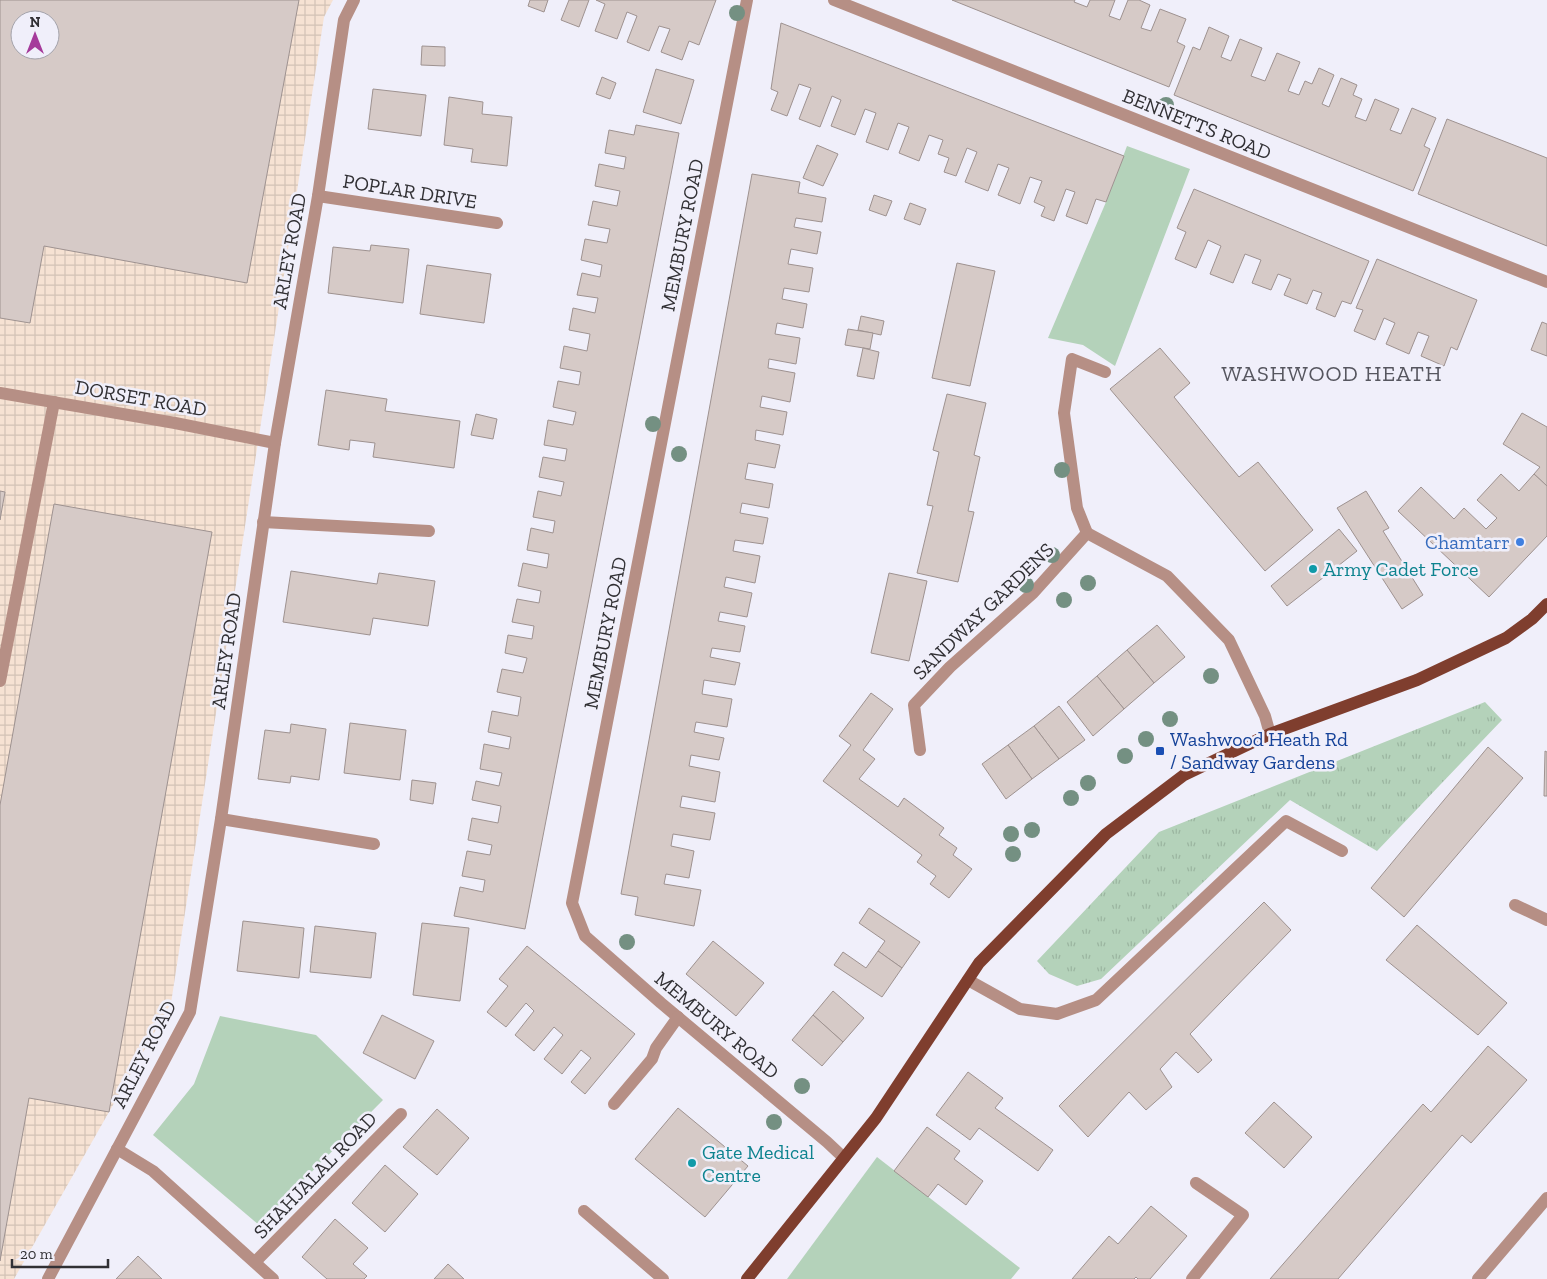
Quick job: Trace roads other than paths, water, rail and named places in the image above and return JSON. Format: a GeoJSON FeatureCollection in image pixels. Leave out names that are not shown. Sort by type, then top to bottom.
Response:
{"type":"FeatureCollection","features":[{"type":"Feature","properties":{"kind":"main road"},"geometry":{"type":"LineString","coordinates":[[747,1279],[876,1118],[979,963],[1106,834],[1184,776],[1270,734],[1417,680],[1506,638],[1532,619],[1547,604]]}},
{"type":"Feature","properties":{"kind":"street","name":"ARLEY ROAD"},"geometry":{"type":"LineString","coordinates":[[48,1279],[190,1012],[222,819],[275,443],[318,196],[344,20],[354,0]]}},
{"type":"Feature","properties":{"kind":"street","name":"MEMBURY ROAD"},"geometry":{"type":"LineString","coordinates":[[747,0],[572,903],[585,936],[844,1158]]}},
{"type":"Feature","properties":{"kind":"street","name":"BENNETTS ROAD"},"geometry":{"type":"LineString","coordinates":[[834,0],[1547,282]]}},
{"type":"Feature","properties":{"kind":"street","name":"POPLAR DRIVE"},"geometry":{"type":"LineString","coordinates":[[318,196],[497,223]]}},
{"type":"Feature","properties":{"kind":"street"},"geometry":{"type":"LineString","coordinates":[[1105,372],[1072,360],[1064,413],[1077,508],[1087,533],[1167,576],[1230,640],[1265,716],[1270,734]]}},
{"type":"Feature","properties":{"kind":"street","name":"DORSET ROAD"},"geometry":{"type":"LineString","coordinates":[[0,393],[175,423],[275,443]]}},
{"type":"Feature","properties":{"kind":"street"},"geometry":{"type":"LineString","coordinates":[[0,681],[54,402]]}},
{"type":"Feature","properties":{"kind":"street"},"geometry":{"type":"LineString","coordinates":[[263,522],[429,531]]}},
{"type":"Feature","properties":{"kind":"street","name":"SANDWAY GARDENS"},"geometry":{"type":"LineString","coordinates":[[920,750],[914,705],[950,667],[1033,593],[1087,533]]}},
{"type":"Feature","properties":{"kind":"street"},"geometry":{"type":"LineString","coordinates":[[222,819],[374,844]]}},
{"type":"Feature","properties":{"kind":"street"},"geometry":{"type":"LineString","coordinates":[[968,980],[1020,1009],[1057,1014],[1096,1000],[1286,821],[1342,851]]}},
{"type":"Feature","properties":{"kind":"street"},"geometry":{"type":"LineString","coordinates":[[1515,905],[1547,920]]}},
{"type":"Feature","properties":{"kind":"street"},"geometry":{"type":"LineString","coordinates":[[614,1104],[652,1059],[656,1048],[678,1017]]}},
{"type":"Feature","properties":{"kind":"street","name":"SHAHJALAL ROAD"},"geometry":{"type":"LineString","coordinates":[[255,1262],[401,1114]]}},
{"type":"Feature","properties":{"kind":"street"},"geometry":{"type":"LineString","coordinates":[[117,1149],[153,1171],[273,1279]]}},
{"type":"Feature","properties":{"kind":"street"},"geometry":{"type":"LineString","coordinates":[[1192,1279],[1243,1215],[1196,1183]]}},
{"type":"Feature","properties":{"kind":"street"},"geometry":{"type":"LineString","coordinates":[[1478,1279],[1547,1198]]}},
{"type":"Feature","properties":{"kind":"street"},"geometry":{"type":"LineString","coordinates":[[584,1211],[664,1279]]}},
{"type":"Feature","properties":{"kind":"place","name":"Chamtarr"},"geometry":{"type":"Point","coordinates":[1520,542]}},
{"type":"Feature","properties":{"kind":"place","name":"Army Cadet Force"},"geometry":{"type":"Point","coordinates":[1313,569]}},
{"type":"Feature","properties":{"kind":"place","name":"Washwood Heath Rd / Sandway Gardens"},"geometry":{"type":"Point","coordinates":[1160,751]}},
{"type":"Feature","properties":{"kind":"place","name":"Gate Medical Centre"},"geometry":{"type":"Point","coordinates":[692,1163]}},
{"type":"Feature","properties":{"kind":"district","name":"WASHWOOD HEATH"},"geometry":{"type":"Point","coordinates":[1332,373]}}]}
